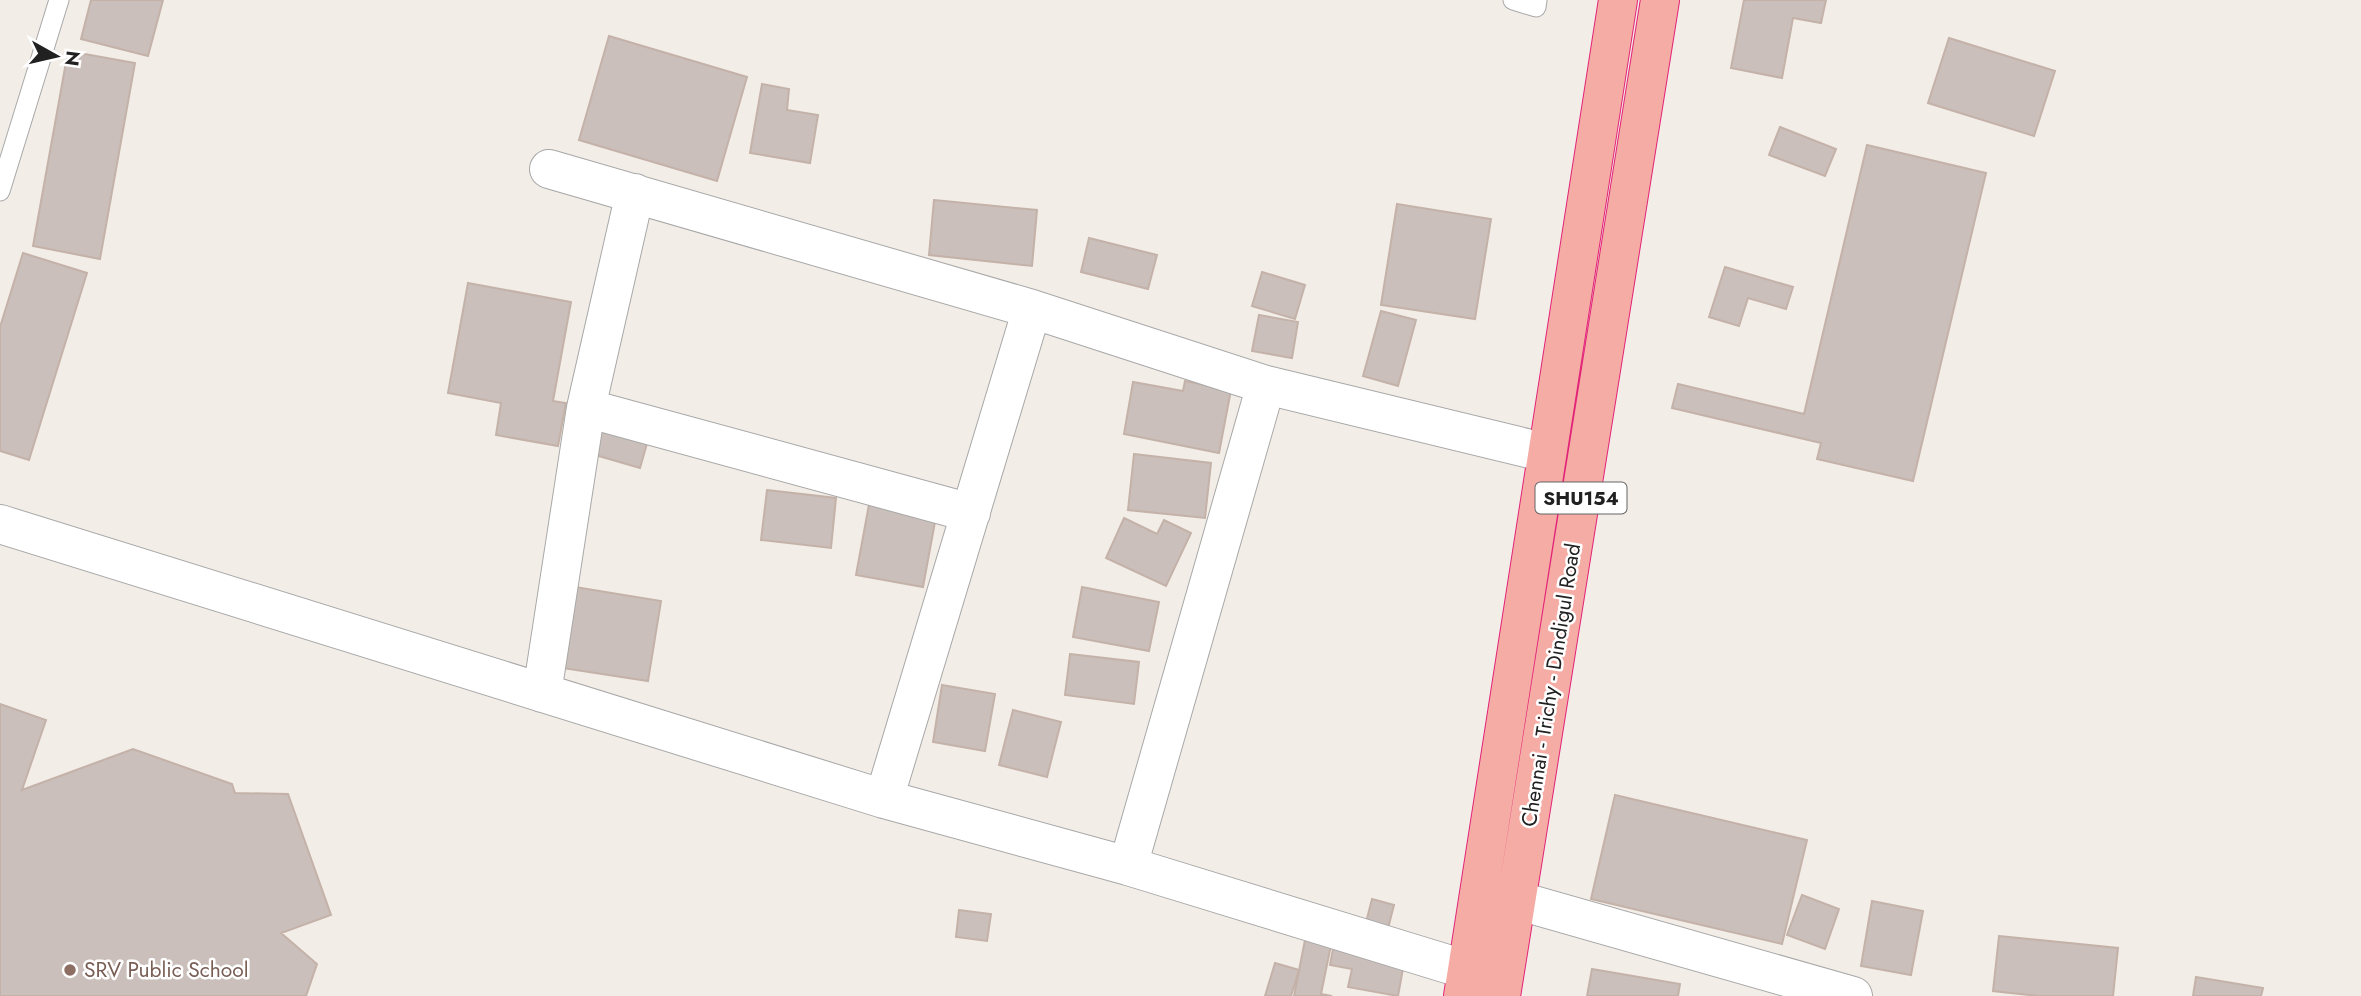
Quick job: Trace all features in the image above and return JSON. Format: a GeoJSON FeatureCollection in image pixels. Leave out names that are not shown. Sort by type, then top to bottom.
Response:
{"type":"FeatureCollection","features":[{"type":"Feature","properties":{"kind":"highway","name":"Chennai - Trichy - Dindigul Road"},"geometry":{"type":"LineString","coordinates":[[1465,983],[1618,0]]}},
{"type":"Feature","properties":{"kind":"highway","name":"Chennai - Trichy - Dindigul Road"},"geometry":{"type":"LineString","coordinates":[[1501,996],[1660,0]]}},
{"type":"Feature","properties":{"kind":"street"},"geometry":{"type":"LineString","coordinates":[[549,169],[1032,309],[1266,385],[1547,453]]}},
{"type":"Feature","properties":{"kind":"street"},"geometry":{"type":"LineString","coordinates":[[542,693],[586,408],[635,194]]}},
{"type":"Feature","properties":{"kind":"street"},"geometry":{"type":"LineString","coordinates":[[884,799],[1032,309]]}},
{"type":"Feature","properties":{"kind":"street"},"geometry":{"type":"LineString","coordinates":[[1128,866],[1266,385]]}},
{"type":"Feature","properties":{"kind":"street"},"geometry":{"type":"LineString","coordinates":[[586,408],[971,513]]}},
{"type":"Feature","properties":{"kind":"street"},"geometry":{"type":"LineString","coordinates":[[0,524],[884,799],[1128,866],[1465,983]]}},
{"type":"Feature","properties":{"kind":"street"},"geometry":{"type":"LineString","coordinates":[[1516,900],[1853,996]]}},
{"type":"Feature","properties":{"kind":"lane"},"geometry":{"type":"LineString","coordinates":[[0,191],[59,0]]}},
{"type":"Feature","properties":{"kind":"lane"},"geometry":{"type":"LineString","coordinates":[[1513,0],[1536,7],[1538,0]]}},
{"type":"Feature","properties":{"kind":"building"},"geometry":{"type":"Polygon","coordinates":[[[91,0],[163,0],[148,56],[81,39],[91,0]]]}},
{"type":"Feature","properties":{"kind":"building"},"geometry":{"type":"Polygon","coordinates":[[[1744,0],[1826,0],[1821,23],[1793,18],[1782,78],[1731,68],[1744,0]]]}},
{"type":"Feature","properties":{"kind":"building"},"geometry":{"type":"Polygon","coordinates":[[[609,36],[747,77],[717,181],[579,140],[609,36]]]}},
{"type":"Feature","properties":{"kind":"building"},"geometry":{"type":"Polygon","coordinates":[[[1949,38],[2055,71],[2034,136],[1928,103],[1949,38]]]}},
{"type":"Feature","properties":{"kind":"building"},"geometry":{"type":"Polygon","coordinates":[[[68,51],[135,63],[100,259],[33,246],[68,51]]]}},
{"type":"Feature","properties":{"kind":"building"},"geometry":{"type":"Polygon","coordinates":[[[762,84],[789,89],[787,110],[818,115],[810,163],[750,153],[762,84]]]}},
{"type":"Feature","properties":{"kind":"building"},"geometry":{"type":"Polygon","coordinates":[[[1780,127],[1836,149],[1825,176],[1769,155],[1780,127]]]}},
{"type":"Feature","properties":{"kind":"building"},"geometry":{"type":"Polygon","coordinates":[[[1867,145],[1986,173],[1913,481],[1817,459],[1821,443],[1672,408],[1678,384],[1804,414],[1867,145]]]}},
{"type":"Feature","properties":{"kind":"building"},"geometry":{"type":"Polygon","coordinates":[[[934,200],[1037,210],[1032,266],[929,255],[934,200]]]}},
{"type":"Feature","properties":{"kind":"building"},"geometry":{"type":"Polygon","coordinates":[[[1397,204],[1491,219],[1475,319],[1381,305],[1397,204]]]}},
{"type":"Feature","properties":{"kind":"building"},"geometry":{"type":"Polygon","coordinates":[[[1089,238],[1157,255],[1148,289],[1081,272],[1089,238]]]}},
{"type":"Feature","properties":{"kind":"building"},"geometry":{"type":"Polygon","coordinates":[[[23,253],[87,273],[29,460],[0,451],[0,327],[23,253]]]}},
{"type":"Feature","properties":{"kind":"building"},"geometry":{"type":"Polygon","coordinates":[[[1725,267],[1793,287],[1786,309],[1748,298],[1739,326],[1709,317],[1725,267]]]}},
{"type":"Feature","properties":{"kind":"building"},"geometry":{"type":"Polygon","coordinates":[[[1262,272],[1305,285],[1295,319],[1252,306],[1262,272]]]}},
{"type":"Feature","properties":{"kind":"building"},"geometry":{"type":"Polygon","coordinates":[[[468,283],[571,302],[553,401],[566,403],[558,446],[496,435],[501,403],[448,393],[468,283]]]}},
{"type":"Feature","properties":{"kind":"building"},"geometry":{"type":"Polygon","coordinates":[[[1381,311],[1416,320],[1398,386],[1363,376],[1381,311]]]}},
{"type":"Feature","properties":{"kind":"building"},"geometry":{"type":"Polygon","coordinates":[[[1259,315],[1298,322],[1292,358],[1252,351],[1259,315]]]}},
{"type":"Feature","properties":{"kind":"building"},"geometry":{"type":"Polygon","coordinates":[[[1185,381],[1231,390],[1219,453],[1124,434],[1133,382],[1183,391],[1185,381]]]}},
{"type":"Feature","properties":{"kind":"building"},"geometry":{"type":"Polygon","coordinates":[[[601,425],[648,440],[640,468],[592,454],[601,425]]]}},
{"type":"Feature","properties":{"kind":"building"},"geometry":{"type":"Polygon","coordinates":[[[1134,454],[1211,463],[1205,518],[1128,510],[1134,454]]]}},
{"type":"Feature","properties":{"kind":"building"},"geometry":{"type":"Polygon","coordinates":[[[767,490],[836,498],[831,548],[761,540],[767,490]]]}},
{"type":"Feature","properties":{"kind":"building"},"geometry":{"type":"Polygon","coordinates":[[[870,499],[937,511],[923,587],[856,575],[870,499]]]}},
{"type":"Feature","properties":{"kind":"building"},"geometry":{"type":"Polygon","coordinates":[[[1124,518],[1157,534],[1164,520],[1191,533],[1166,586],[1106,558],[1124,518]]]}},
{"type":"Feature","properties":{"kind":"building"},"geometry":{"type":"Polygon","coordinates":[[[569,586],[661,601],[648,681],[556,667],[569,586]]]}},
{"type":"Feature","properties":{"kind":"building"},"geometry":{"type":"Polygon","coordinates":[[[1082,587],[1159,602],[1149,651],[1073,637],[1082,587]]]}},
{"type":"Feature","properties":{"kind":"building"},"geometry":{"type":"Polygon","coordinates":[[[1070,654],[1139,662],[1134,704],[1065,695],[1070,654]]]}},
{"type":"Feature","properties":{"kind":"building"},"geometry":{"type":"Polygon","coordinates":[[[942,685],[995,694],[985,751],[933,742],[942,685]]]}},
{"type":"Feature","properties":{"kind":"building"},"geometry":{"type":"Polygon","coordinates":[[[0,704],[46,720],[22,790],[133,749],[232,784],[235,793],[288,794],[331,915],[281,933],[317,964],[306,996],[0,996],[0,704]]]}},
{"type":"Feature","properties":{"kind":"building"},"geometry":{"type":"Polygon","coordinates":[[[1013,710],[1061,722],[1047,777],[999,765],[1013,710]]]}},
{"type":"Feature","properties":{"kind":"building"},"geometry":{"type":"Polygon","coordinates":[[[1615,795],[1807,840],[1782,944],[1591,899],[1615,795]]]}},
{"type":"Feature","properties":{"kind":"building"},"geometry":{"type":"Polygon","coordinates":[[[1802,895],[1839,909],[1825,949],[1787,935],[1802,895]]]}},
{"type":"Feature","properties":{"kind":"building"},"geometry":{"type":"Polygon","coordinates":[[[1372,899],[1394,905],[1384,944],[1362,938],[1372,899]]]}},
{"type":"Feature","properties":{"kind":"building"},"geometry":{"type":"Polygon","coordinates":[[[1872,901],[1923,911],[1911,975],[1861,966],[1872,901]]]}},
{"type":"Feature","properties":{"kind":"building"},"geometry":{"type":"Polygon","coordinates":[[[959,910],[991,914],[987,941],[956,937],[959,910]]]}},
{"type":"Feature","properties":{"kind":"building"},"geometry":{"type":"Polygon","coordinates":[[[1999,936],[2118,948],[2113,996],[2038,996],[1993,991],[1999,936]]]}},
{"type":"Feature","properties":{"kind":"building"},"geometry":{"type":"Polygon","coordinates":[[[1305,940],[1331,945],[1321,994],[1332,996],[1294,996],[1305,940]]]}},
{"type":"Feature","properties":{"kind":"building"},"geometry":{"type":"Polygon","coordinates":[[[1333,949],[1404,963],[1398,996],[1348,987],[1352,969],[1330,965],[1333,949]]]}},
{"type":"Feature","properties":{"kind":"building"},"geometry":{"type":"Polygon","coordinates":[[[1275,963],[1299,970],[1291,996],[1265,996],[1275,963]]]}},
{"type":"Feature","properties":{"kind":"building"},"geometry":{"type":"Polygon","coordinates":[[[1592,969],[1680,984],[1678,996],[1587,996],[1592,969]]]}},
{"type":"Feature","properties":{"kind":"building"},"geometry":{"type":"Polygon","coordinates":[[[2196,977],[2263,988],[2261,996],[2193,996],[2196,977]]]}},
{"type":"Feature","properties":{"kind":"place","name":"SRV Public School"},"geometry":{"type":"Point","coordinates":[70,970]}}]}
